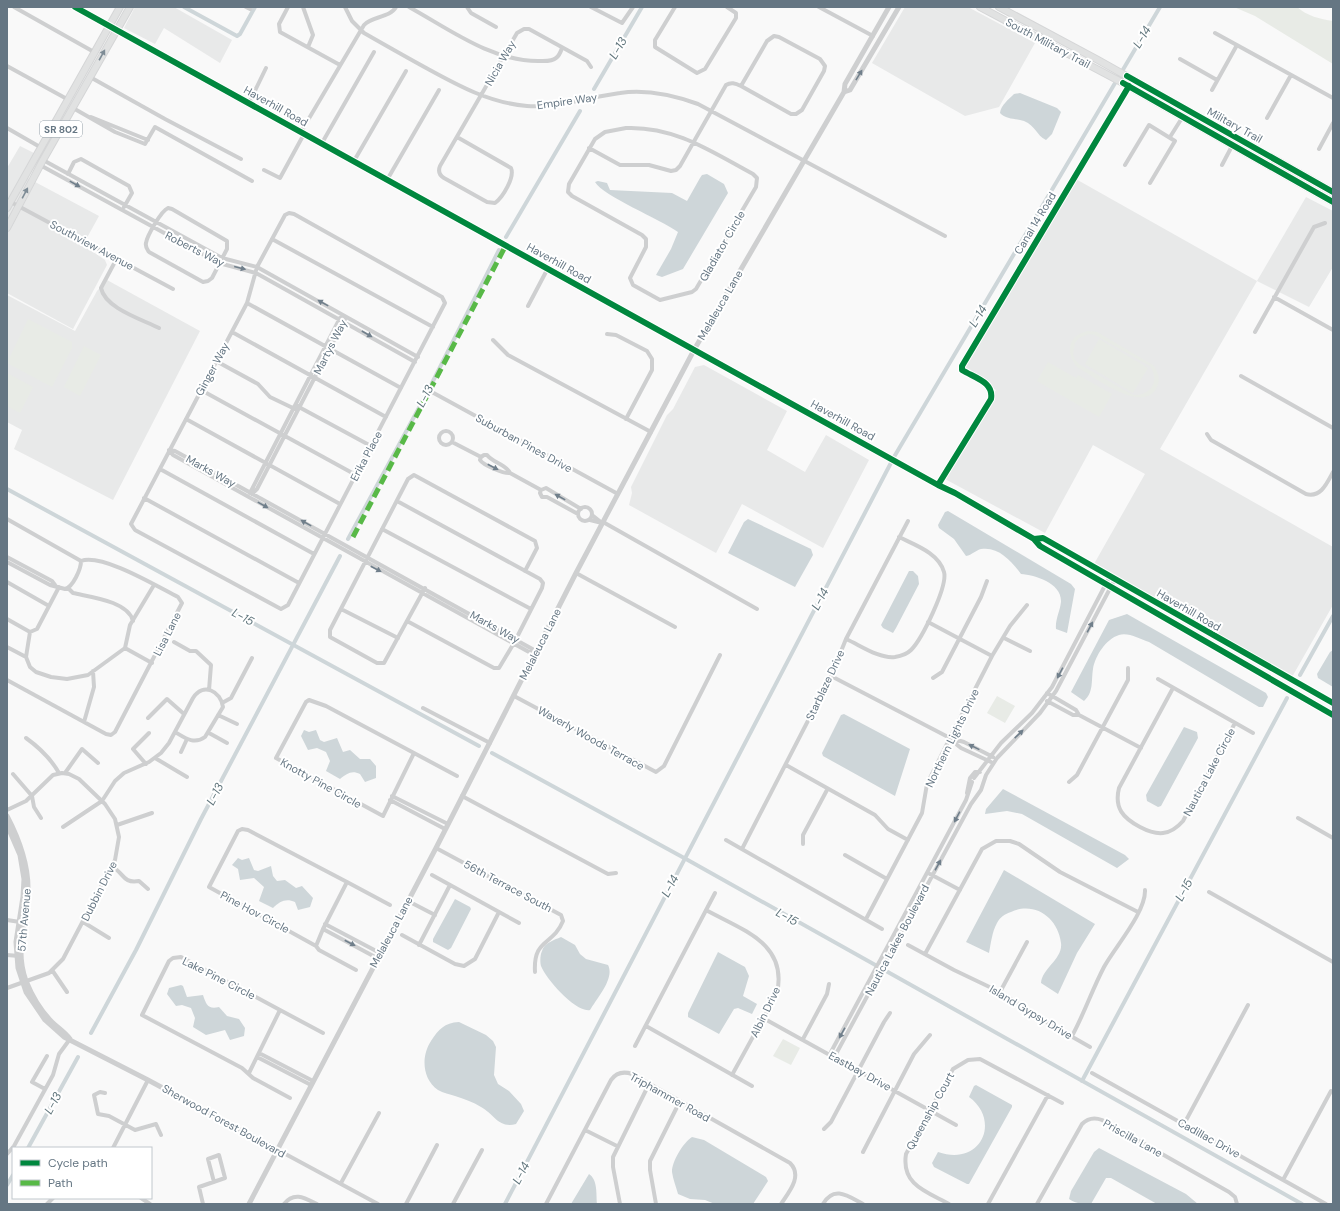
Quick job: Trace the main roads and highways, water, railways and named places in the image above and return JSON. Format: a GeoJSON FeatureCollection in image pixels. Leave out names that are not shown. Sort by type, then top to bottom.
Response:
{"type":"FeatureCollection","features":[{"type":"Feature","properties":{"kind":"main road","name":"SR 802"},"geometry":{"type":"LineString","coordinates":[[7,208],[9,201],[120,7]]}},
{"type":"Feature","properties":{"kind":"main road","name":"SR 802"},"geometry":{"type":"LineString","coordinates":[[7,228],[130,7]]}},
{"type":"Feature","properties":{"kind":"main road","name":"South Military Trail"},"geometry":{"type":"LineString","coordinates":[[999,7],[1098,60]]}},
{"type":"Feature","properties":{"kind":"main road","name":"South Military Trail"},"geometry":{"type":"LineString","coordinates":[[982,8],[1095,68]]}},
{"type":"Feature","properties":{"kind":"main road"},"geometry":{"type":"LineString","coordinates":[[982,8],[1002,15],[1024,26],[1031,24]]}},
{"type":"Feature","properties":{"kind":"main road"},"geometry":{"type":"LineString","coordinates":[[1033,35],[1046,32]]}},
{"type":"Feature","properties":{"kind":"main road","name":"Military Trail"},"geometry":{"type":"LineString","coordinates":[[1098,60],[1333,192]]}},
{"type":"Feature","properties":{"kind":"main road","name":"Military Trail"},"geometry":{"type":"LineString","coordinates":[[1095,68],[1126,84],[1232,146],[1333,202]]}},
{"type":"Feature","properties":{"kind":"main road"},"geometry":{"type":"LineString","coordinates":[[66,120],[67,99]]}},
{"type":"Feature","properties":{"kind":"waterway"},"geometry":{"type":"LineString","coordinates":[[184,7],[237,36],[240,34],[255,7]]}},
{"type":"Feature","properties":{"kind":"waterway","name":"L-13"},"geometry":{"type":"LineString","coordinates":[[594,89],[642,7]]}},
{"type":"Feature","properties":{"kind":"waterway","name":"L-14"},"geometry":{"type":"LineString","coordinates":[[505,1204],[894,457],[1160,7]]}},
{"type":"Feature","properties":{"kind":"waterway","name":"L-13"},"geometry":{"type":"LineString","coordinates":[[506,237],[580,111]]}},
{"type":"Feature","properties":{"kind":"waterway","name":"L-13"},"geometry":{"type":"LineString","coordinates":[[348,539],[428,391],[499,250]]}},
{"type":"Feature","properties":{"kind":"waterway","name":"L-15"},"geometry":{"type":"LineString","coordinates":[[7,489],[479,746]]}},
{"type":"Feature","properties":{"kind":"waterway","name":"L-13"},"geometry":{"type":"LineString","coordinates":[[91,1033],[136,950],[201,819],[340,556]]}},
{"type":"Feature","properties":{"kind":"waterway","name":"L-15"},"geometry":{"type":"LineString","coordinates":[[1300,675],[1333,616]]}},
{"type":"Feature","properties":{"kind":"waterway","name":"L-15"},"geometry":{"type":"LineString","coordinates":[[1082,1081],[1287,698]]}},
{"type":"Feature","properties":{"kind":"waterway","name":"L-15"},"geometry":{"type":"LineString","coordinates":[[492,753],[686,859],[1302,1204]]}},
{"type":"Feature","properties":{"kind":"waterway","name":"L-13"},"geometry":{"type":"LineString","coordinates":[[29,1147],[78,1057]]}},
{"type":"Feature","properties":{"kind":"waterway","name":"L-13"},"geometry":{"type":"LineString","coordinates":[[7,1185],[12,1177]]}}]}
